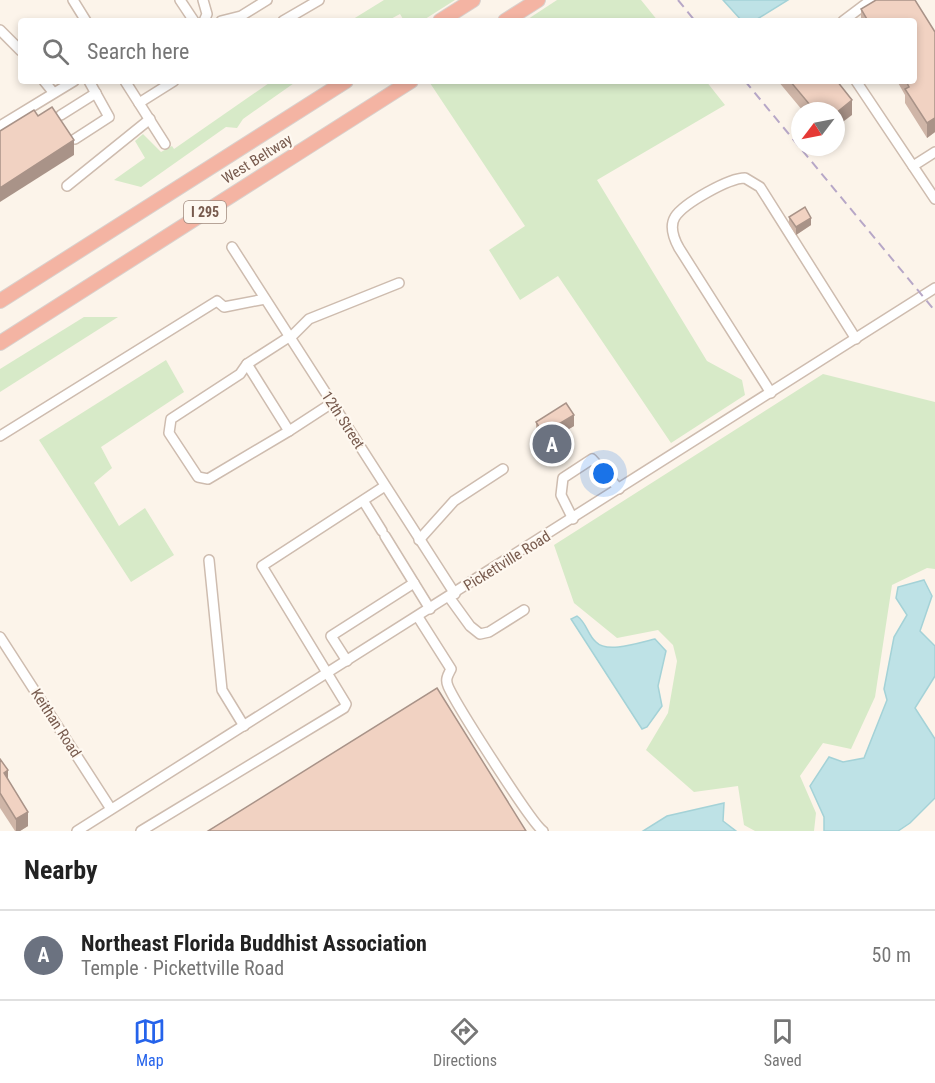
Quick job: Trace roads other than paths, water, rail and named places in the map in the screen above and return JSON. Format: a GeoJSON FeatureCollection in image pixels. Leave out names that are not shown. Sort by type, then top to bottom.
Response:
{"type":"FeatureCollection","features":[{"type":"Feature","properties":{"kind":"highway"},"geometry":{"type":"LineString","coordinates":[[445,18],[473,0]]}},
{"type":"Feature","properties":{"kind":"highway"},"geometry":{"type":"LineString","coordinates":[[510,18],[538,0]]}},
{"type":"Feature","properties":{"kind":"highway","name":"West Beltway"},"geometry":{"type":"LineString","coordinates":[[0,301],[341,84]]}},
{"type":"Feature","properties":{"kind":"highway","name":"West Beltway"},"geometry":{"type":"LineString","coordinates":[[0,343],[406,84]]}},
{"type":"Feature","properties":{"kind":"street"},"geometry":{"type":"LineString","coordinates":[[72,0],[84,18]]}},
{"type":"Feature","properties":{"kind":"street"},"geometry":{"type":"LineString","coordinates":[[180,0],[192,18]]}},
{"type":"Feature","properties":{"kind":"street"},"geometry":{"type":"LineString","coordinates":[[203,0],[207,14],[205,18]]}},
{"type":"Feature","properties":{"kind":"street"},"geometry":{"type":"LineString","coordinates":[[233,18],[241,16],[267,0]]}},
{"type":"Feature","properties":{"kind":"street"},"geometry":{"type":"LineString","coordinates":[[288,18],[319,0]]}},
{"type":"Feature","properties":{"kind":"street"},"geometry":{"type":"LineString","coordinates":[[847,18],[871,0]]}},
{"type":"Feature","properties":{"kind":"street"},"geometry":{"type":"LineString","coordinates":[[0,30],[18,48]]}},
{"type":"Feature","properties":{"kind":"street"},"geometry":{"type":"LineString","coordinates":[[46,84],[53,92]]}},
{"type":"Feature","properties":{"kind":"street"},"geometry":{"type":"LineString","coordinates":[[0,126],[68,84]]}},
{"type":"Feature","properties":{"kind":"street"},"geometry":{"type":"LineString","coordinates":[[75,139],[109,117],[91,84]]}},
{"type":"Feature","properties":{"kind":"street"},"geometry":{"type":"LineString","coordinates":[[127,84],[165,144]]}},
{"type":"Feature","properties":{"kind":"street"},"geometry":{"type":"LineString","coordinates":[[139,103],[169,84]]}},
{"type":"Feature","properties":{"kind":"street"},"geometry":{"type":"LineString","coordinates":[[858,84],[935,199]]}},
{"type":"Feature","properties":{"kind":"street"},"geometry":{"type":"LineString","coordinates":[[61,116],[96,93]]}},
{"type":"Feature","properties":{"kind":"street"},"geometry":{"type":"LineString","coordinates":[[67,186],[150,119]]}},
{"type":"Feature","properties":{"kind":"street"},"geometry":{"type":"LineString","coordinates":[[913,166],[935,152]]}},
{"type":"Feature","properties":{"kind":"street"},"geometry":{"type":"LineString","coordinates":[[771,393],[679,248],[673,234],[673,224],[680,211],[724,183],[745,178],[760,187],[856,339]]}},
{"type":"Feature","properties":{"kind":"street","name":"12th Street"},"geometry":{"type":"LineString","coordinates":[[232,247],[419,540],[470,626],[480,634],[489,632],[524,610]]}},
{"type":"Feature","properties":{"kind":"street"},"geometry":{"type":"LineString","coordinates":[[332,404],[208,479],[198,477],[170,433],[171,419],[240,374],[247,364],[289,338],[309,319],[399,283]]}},
{"type":"Feature","properties":{"kind":"street","name":"Pickettville Road"},"geometry":{"type":"LineString","coordinates":[[77,831],[452,596],[935,288]]}},
{"type":"Feature","properties":{"kind":"street"},"geometry":{"type":"LineString","coordinates":[[0,436],[217,301],[224,307],[265,299]]}},
{"type":"Feature","properties":{"kind":"street"},"geometry":{"type":"LineString","coordinates":[[247,364],[289,431]]}},
{"type":"Feature","properties":{"kind":"street"},"geometry":{"type":"LineString","coordinates":[[573,519],[561,495],[563,478],[583,464],[592,459],[619,489]]}},
{"type":"Feature","properties":{"kind":"street"},"geometry":{"type":"LineString","coordinates":[[419,540],[454,501],[503,469]]}},
{"type":"Feature","properties":{"kind":"street"},"geometry":{"type":"LineString","coordinates":[[141,831],[340,712],[346,704],[262,566],[364,502],[385,486]]}},
{"type":"Feature","properties":{"kind":"street"},"geometry":{"type":"LineString","coordinates":[[364,502],[430,609]]}},
{"type":"Feature","properties":{"kind":"street"},"geometry":{"type":"LineString","coordinates":[[209,560],[222,690],[244,726]]}},
{"type":"Feature","properties":{"kind":"street"},"geometry":{"type":"LineString","coordinates":[[347,661],[331,636],[414,583]]}},
{"type":"Feature","properties":{"kind":"street"},"geometry":{"type":"LineString","coordinates":[[418,617],[451,669],[447,677],[448,685],[459,705],[543,831]]}},
{"type":"Feature","properties":{"kind":"street","name":"Keithan Road"},"geometry":{"type":"LineString","coordinates":[[0,638],[111,809]]}},
{"type":"Feature","properties":{"kind":"water"},"geometry":{"type":"Polygon","coordinates":[[[723,0],[788,0],[759,18],[739,18],[723,0]]]}},
{"type":"Feature","properties":{"kind":"water"},"geometry":{"type":"Polygon","coordinates":[[[924,580],[932,596],[920,631],[935,646],[935,676],[915,708],[935,739],[935,798],[910,823],[898,831],[824,831],[824,817],[810,786],[829,757],[843,762],[864,758],[887,700],[884,689],[894,637],[907,615],[896,598],[898,587],[924,580]]]}},
{"type":"Feature","properties":{"kind":"water"},"geometry":{"type":"Polygon","coordinates":[[[577,616],[593,639],[601,645],[616,647],[655,639],[666,651],[658,686],[662,706],[647,727],[642,729],[571,619],[577,616]]]}},
{"type":"Feature","properties":{"kind":"water"},"geometry":{"type":"Polygon","coordinates":[[[724,803],[723,821],[736,831],[643,831],[667,816],[724,803]]]}},
{"type":"Feature","properties":{"kind":"railway"},"geometry":{"type":"LineString","coordinates":[[678,0],[693,18]]}},
{"type":"Feature","properties":{"kind":"railway"},"geometry":{"type":"LineString","coordinates":[[747,84],[935,311]]}},
{"type":"Feature","properties":{"kind":"place","name":"Northeast Florida Buddhist Association"},"geometry":{"type":"Point","coordinates":[552,444]}}]}
